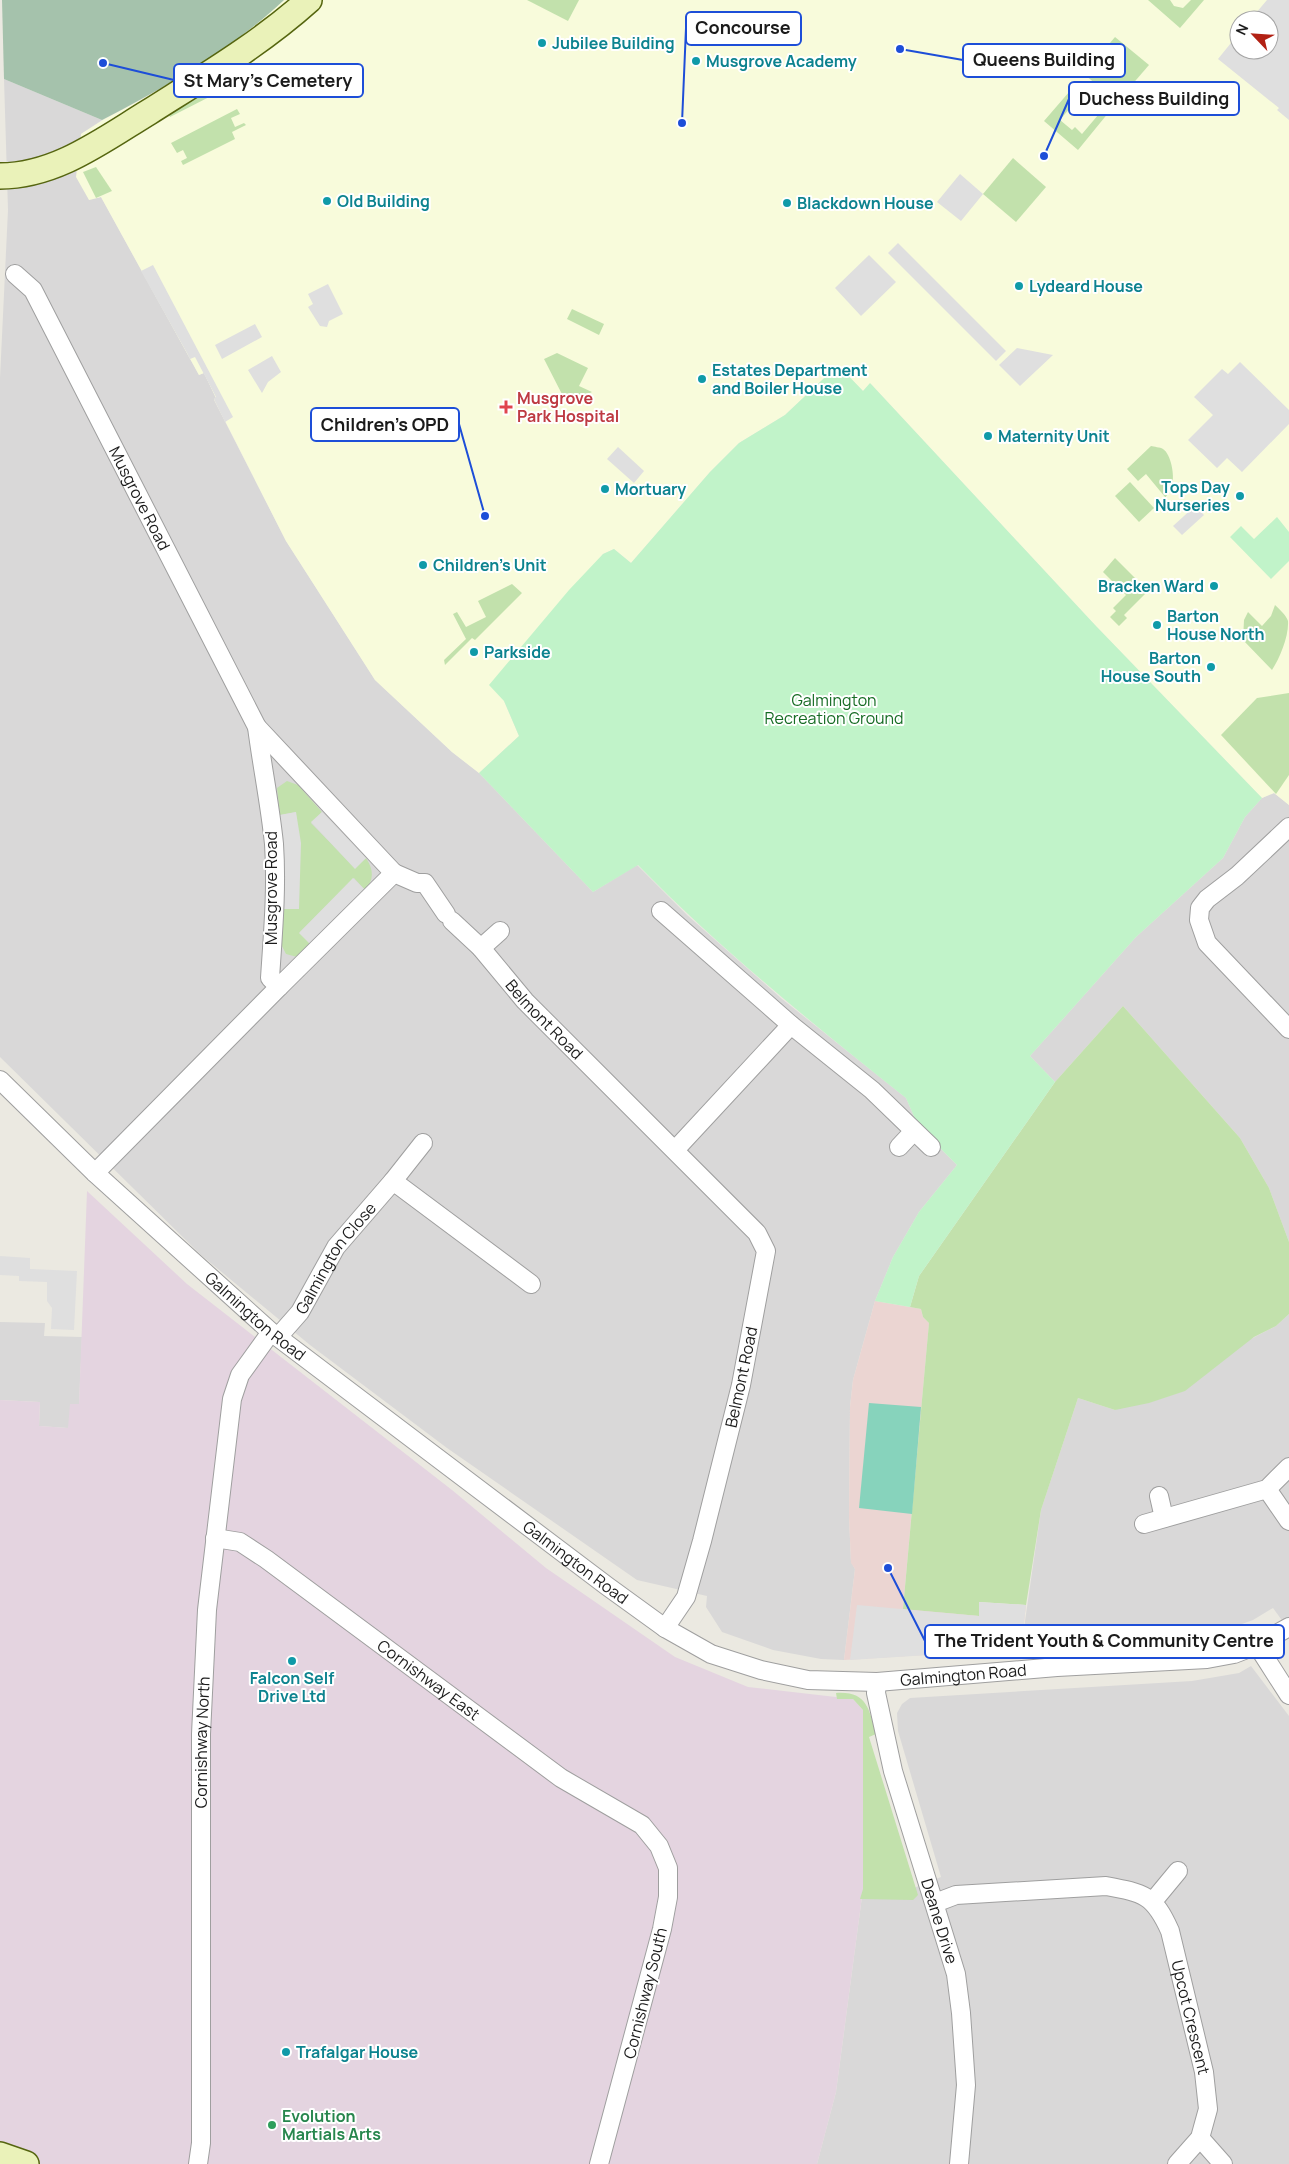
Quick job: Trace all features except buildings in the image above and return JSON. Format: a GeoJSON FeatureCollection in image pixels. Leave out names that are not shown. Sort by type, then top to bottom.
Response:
{"type":"FeatureCollection","features":[{"type":"Feature","properties":{"kind":"street"},"geometry":{"type":"LineString","coordinates":[[0,176],[14,176],[55,164],[93,147],[208,76],[250,47],[309,0]]}},
{"type":"Feature","properties":{"kind":"street","name":"Musgrove Road"},"geometry":{"type":"LineString","coordinates":[[15,274],[32,290],[257,727],[394,874],[416,883],[426,884],[449,917],[481,948],[499,973]]}},
{"type":"Feature","properties":{"kind":"street","name":"Musgrove Road"},"geometry":{"type":"LineString","coordinates":[[257,727],[269,800],[274,846],[275,896],[270,978],[279,987]]}},
{"type":"Feature","properties":{"kind":"street"},"geometry":{"type":"LineString","coordinates":[[1289,827],[1237,876],[1207,898],[1200,908],[1199,920],[1207,943],[1289,1029]]}},
{"type":"Feature","properties":{"kind":"street"},"geometry":{"type":"LineString","coordinates":[[95,1173],[394,874]]}},
{"type":"Feature","properties":{"kind":"street"},"geometry":{"type":"LineString","coordinates":[[661,911],[791,1025],[872,1090],[931,1147]]}},
{"type":"Feature","properties":{"kind":"street"},"geometry":{"type":"LineString","coordinates":[[481,948],[500,931]]}},
{"type":"Feature","properties":{"kind":"street","name":"Belmont Road"},"geometry":{"type":"LineString","coordinates":[[499,973],[757,1233],[766,1252],[741,1385],[702,1541],[686,1597],[665,1628]]}},
{"type":"Feature","properties":{"kind":"street"},"geometry":{"type":"LineString","coordinates":[[675,1150],[791,1025]]}},
{"type":"Feature","properties":{"kind":"street","name":"Galmington Road"},"geometry":{"type":"LineString","coordinates":[[0,1080],[95,1173],[274,1334],[549,1544],[665,1628],[711,1654],[761,1670],[808,1680],[877,1682],[1207,1659],[1234,1654],[1257,1645],[1289,1627]]}},
{"type":"Feature","properties":{"kind":"street"},"geometry":{"type":"LineString","coordinates":[[899,1147],[914,1131]]}},
{"type":"Feature","properties":{"kind":"street","name":"Galmington Close"},"geometry":{"type":"LineString","coordinates":[[274,1334],[300,1312],[336,1247],[423,1143]]}},
{"type":"Feature","properties":{"kind":"street"},"geometry":{"type":"LineString","coordinates":[[393,1181],[531,1284]]}},
{"type":"Feature","properties":{"kind":"street","name":"Cornishway North"},"geometry":{"type":"LineString","coordinates":[[198,2164],[201,2143],[201,1734],[207,1610],[232,1398],[240,1375],[274,1334]]}},
{"type":"Feature","properties":{"kind":"street"},"geometry":{"type":"LineString","coordinates":[[1144,1524],[1267,1490],[1289,1467]]}},
{"type":"Feature","properties":{"kind":"street"},"geometry":{"type":"LineString","coordinates":[[1267,1490],[1289,1521]]}},
{"type":"Feature","properties":{"kind":"street"},"geometry":{"type":"LineString","coordinates":[[1159,1496],[1164,1518]]}},
{"type":"Feature","properties":{"kind":"street","name":"Cornishway East"},"geometry":{"type":"LineString","coordinates":[[216,1538],[240,1542],[266,1559],[561,1778],[642,1826]]}},
{"type":"Feature","properties":{"kind":"street"},"geometry":{"type":"LineString","coordinates":[[1257,1645],[1289,1694]]}},
{"type":"Feature","properties":{"kind":"street","name":"Deane Drive"},"geometry":{"type":"LineString","coordinates":[[877,1682],[876,1693],[893,1771],[956,1974],[966,2085],[959,2164]]}},
{"type":"Feature","properties":{"kind":"street","name":"Cornishway South"},"geometry":{"type":"LineString","coordinates":[[599,2164],[662,1929],[668,1897],[668,1868],[659,1846],[642,1826]]}},
{"type":"Feature","properties":{"kind":"street"},"geometry":{"type":"LineString","coordinates":[[934,1903],[956,1896],[1106,1886],[1125,1889],[1154,1900],[1178,1871]]}},
{"type":"Feature","properties":{"kind":"street","name":"Upcot Crescent"},"geometry":{"type":"LineString","coordinates":[[1154,1900],[1161,1910],[1170,1931],[1204,2072],[1208,2109],[1200,2138],[1177,2164]]}},
{"type":"Feature","properties":{"kind":"street"},"geometry":{"type":"LineString","coordinates":[[1200,2138],[1222,2164]]}},
{"type":"Feature","properties":{"kind":"street"},"geometry":{"type":"LineString","coordinates":[[0,2155],[26,2164]]}},
{"type":"Feature","properties":{"kind":"shaded area"},"geometry":{"type":"Polygon","coordinates":[[[2,0],[284,0],[242,35],[198,66],[102,120],[4,79],[2,0]]]}},
{"type":"Feature","properties":{"kind":"shaded area","name":"Musgrove Park Hospital"},"geometry":{"type":"Polygon","coordinates":[[[284,0],[1289,0],[1289,805],[1274,793],[1262,798],[1095,625],[871,384],[863,391],[838,365],[785,415],[739,443],[710,472],[631,563],[614,549],[603,554],[504,701],[519,736],[479,773],[452,752],[375,680],[286,541],[214,399],[216,398],[204,373],[199,375],[101,197],[89,200],[76,177],[81,134],[161,89],[228,47],[284,0]]]}},
{"type":"Feature","properties":{"kind":"shaded area"},"geometry":{"type":"Polygon","coordinates":[[[1267,0],[1289,0],[1289,120],[1277,110],[1279,108],[1218,59],[1229,45],[1229,60],[1279,60],[1279,10],[1258,10],[1267,0]]]}},
{"type":"Feature","properties":{"kind":"shaded area"},"geometry":{"type":"Polygon","coordinates":[[[4,79],[102,120],[81,134],[89,200],[101,197],[199,375],[204,373],[216,398],[214,400],[286,541],[375,680],[452,752],[479,773],[593,892],[637,865],[687,915],[782,999],[906,1098],[916,1121],[936,1138],[935,1143],[957,1165],[919,1212],[893,1257],[875,1301],[853,1380],[850,1407],[849,1517],[851,1562],[855,1569],[844,1660],[821,1659],[773,1650],[722,1632],[706,1607],[707,1596],[637,1580],[447,1448],[310,1345],[201,1255],[0,1057],[0,378],[8,210],[4,79]]]}},
{"type":"Feature","properties":{"kind":"shaded area"},"geometry":{"type":"Polygon","coordinates":[[[960,174],[983,194],[961,221],[937,202],[960,174]]]}},
{"type":"Feature","properties":{"kind":"shaded area"},"geometry":{"type":"Polygon","coordinates":[[[898,243],[1006,351],[996,361],[888,253],[898,243]]]}},
{"type":"Feature","properties":{"kind":"shaded area"},"geometry":{"type":"Polygon","coordinates":[[[869,255],[896,282],[861,316],[835,288],[869,255]]]}},
{"type":"Feature","properties":{"kind":"shaded area"},"geometry":{"type":"Polygon","coordinates":[[[153,265],[233,417],[225,422],[214,399],[216,397],[195,357],[190,359],[141,271],[153,265]]]}},
{"type":"Feature","properties":{"kind":"shaded area"},"geometry":{"type":"Polygon","coordinates":[[[328,284],[343,314],[329,321],[327,327],[320,326],[308,307],[313,304],[308,294],[328,284]]]}},
{"type":"Feature","properties":{"kind":"shaded area"},"geometry":{"type":"Polygon","coordinates":[[[255,324],[262,337],[222,359],[215,345],[255,324]]]}},
{"type":"Feature","properties":{"kind":"shaded area"},"geometry":{"type":"Polygon","coordinates":[[[1017,348],[1053,355],[1020,386],[999,365],[1017,348]]]}},
{"type":"Feature","properties":{"kind":"shaded area"},"geometry":{"type":"Polygon","coordinates":[[[272,356],[281,372],[268,382],[262,393],[248,370],[272,356]]]}},
{"type":"Feature","properties":{"kind":"shaded area"},"geometry":{"type":"Polygon","coordinates":[[[1240,362],[1289,410],[1289,424],[1242,472],[1227,458],[1217,468],[1188,440],[1213,415],[1194,397],[1222,369],[1228,374],[1240,362]]]}},
{"type":"Feature","properties":{"kind":"shaded area"},"geometry":{"type":"Polygon","coordinates":[[[618,447],[644,471],[634,483],[607,459],[618,447]]]}},
{"type":"Feature","properties":{"kind":"shaded area"},"geometry":{"type":"Polygon","coordinates":[[[1195,506],[1204,515],[1182,535],[1173,526],[1195,506]]]}},
{"type":"Feature","properties":{"kind":"shaded area"},"geometry":{"type":"Polygon","coordinates":[[[1274,793],[1289,805],[1289,1242],[1269,1188],[1240,1138],[1123,1006],[1055,1082],[1030,1056],[1136,937],[1223,858],[1245,817],[1262,798],[1274,793]]]}},
{"type":"Feature","properties":{"kind":"shaded area"},"geometry":{"type":"Polygon","coordinates":[[[296,812],[301,843],[299,909],[284,909],[284,846],[280,815],[296,812]]]}},
{"type":"Feature","properties":{"kind":"shaded area"},"geometry":{"type":"Polygon","coordinates":[[[322,812],[366,858],[355,869],[311,822],[322,812]]]}},
{"type":"Feature","properties":{"kind":"shaded area"},"geometry":{"type":"Polygon","coordinates":[[[353,878],[365,890],[310,944],[299,933],[353,878]]]}},
{"type":"Feature","properties":{"kind":"shaded area"},"geometry":{"type":"Polygon","coordinates":[[[87,1191],[187,1284],[452,1490],[546,1568],[675,1657],[748,1687],[853,1699],[863,1710],[863,1889],[836,2092],[817,2164],[0,2164],[0,1400],[40,1402],[39,1426],[68,1428],[70,1404],[79,1404],[87,1191]]]}},
{"type":"Feature","properties":{"kind":"shaded area"},"geometry":{"type":"Polygon","coordinates":[[[0,1256],[30,1258],[30,1269],[77,1271],[74,1330],[51,1329],[52,1308],[47,1301],[47,1282],[19,1281],[19,1276],[0,1275],[0,1256]]]}},
{"type":"Feature","properties":{"kind":"shaded area"},"geometry":{"type":"Polygon","coordinates":[[[875,1301],[921,1309],[923,1317],[929,1323],[903,1608],[979,1616],[1026,1605],[1021,1649],[844,1660],[855,1569],[851,1563],[849,1517],[850,1407],[853,1380],[875,1301]]]}},
{"type":"Feature","properties":{"kind":"shaded area"},"geometry":{"type":"Polygon","coordinates":[[[1289,1314],[1289,1630],[1273,1608],[1253,1620],[1214,1634],[1021,1649],[1041,1510],[1078,1398],[1115,1410],[1276,1326],[1289,1314]]]}},
{"type":"Feature","properties":{"kind":"shaded area"},"geometry":{"type":"Polygon","coordinates":[[[0,1322],[45,1323],[44,1336],[82,1337],[79,1404],[68,1428],[39,1426],[40,1402],[0,1400],[0,1322]]]}},
{"type":"Feature","properties":{"kind":"shaded area"},"geometry":{"type":"Polygon","coordinates":[[[979,1602],[1026,1605],[1021,1649],[850,1660],[857,1605],[979,1616],[979,1602]]]}},
{"type":"Feature","properties":{"kind":"shaded area"},"geometry":{"type":"Polygon","coordinates":[[[1251,1666],[1289,1716],[1289,2164],[817,2164],[836,2092],[863,1889],[909,1890],[941,1877],[898,1731],[897,1713],[902,1704],[910,1698],[1192,1681],[1239,1673],[1251,1666]]]}},
{"type":"Feature","properties":{"kind":"green space"},"geometry":{"type":"Polygon","coordinates":[[[527,0],[579,0],[568,21],[527,0]]]}},
{"type":"Feature","properties":{"kind":"green space"},"geometry":{"type":"Polygon","coordinates":[[[1148,0],[1170,0],[1174,6],[1183,8],[1191,0],[1204,0],[1180,28],[1148,0]]]}},
{"type":"Feature","properties":{"kind":"green space"},"geometry":{"type":"Polygon","coordinates":[[[1115,37],[1149,65],[1117,102],[1084,74],[1115,37]]]}},
{"type":"Feature","properties":{"kind":"green space"},"geometry":{"type":"Polygon","coordinates":[[[210,82],[215,91],[220,88],[221,91],[170,117],[167,110],[210,82]]]}},
{"type":"Feature","properties":{"kind":"green space"},"geometry":{"type":"Polygon","coordinates":[[[1076,84],[1084,91],[1060,120],[1072,130],[1075,127],[1082,134],[1104,108],[1109,112],[1078,150],[1044,121],[1076,84]]]}},
{"type":"Feature","properties":{"kind":"green space"},"geometry":{"type":"Polygon","coordinates":[[[237,109],[240,114],[231,118],[235,127],[244,123],[246,125],[232,132],[235,139],[183,165],[181,161],[187,158],[183,150],[177,153],[171,143],[237,109]]]}},
{"type":"Feature","properties":{"kind":"green space"},"geometry":{"type":"Polygon","coordinates":[[[1013,158],[1046,187],[1016,222],[983,194],[1013,158]]]}},
{"type":"Feature","properties":{"kind":"green space"},"geometry":{"type":"Polygon","coordinates":[[[96,167],[112,191],[96,198],[83,172],[96,167]]]}},
{"type":"Feature","properties":{"kind":"green space"},"geometry":{"type":"Polygon","coordinates":[[[572,309],[604,324],[599,335],[567,319],[572,309]]]}},
{"type":"Feature","properties":{"kind":"green space"},"geometry":{"type":"Polygon","coordinates":[[[557,353],[588,368],[579,386],[592,392],[567,404],[544,359],[557,353]]]}},
{"type":"Feature","properties":{"kind":"green space","name":"Galmington Recreation Ground"},"geometry":{"type":"Polygon","coordinates":[[[838,365],[863,391],[870,383],[1095,625],[1262,798],[1245,817],[1223,858],[1136,937],[1030,1056],[1055,1082],[919,1276],[910,1307],[875,1301],[893,1257],[919,1212],[957,1165],[935,1143],[936,1138],[916,1121],[906,1098],[735,957],[638,865],[593,892],[479,773],[519,736],[504,701],[489,685],[569,590],[603,554],[614,549],[631,563],[710,472],[739,443],[785,415],[838,365]]]}},
{"type":"Feature","properties":{"kind":"green space"},"geometry":{"type":"Polygon","coordinates":[[[1151,446],[1162,448],[1166,452],[1173,471],[1171,488],[1165,498],[1159,504],[1165,497],[1146,474],[1138,481],[1127,469],[1151,446]]]}},
{"type":"Feature","properties":{"kind":"green space"},"geometry":{"type":"Polygon","coordinates":[[[1130,482],[1154,508],[1139,522],[1115,496],[1130,482]]]}},
{"type":"Feature","properties":{"kind":"green space"},"geometry":{"type":"Polygon","coordinates":[[[1277,517],[1289,532],[1289,561],[1271,579],[1230,537],[1241,526],[1254,539],[1277,517]]]}},
{"type":"Feature","properties":{"kind":"green space"},"geometry":{"type":"Polygon","coordinates":[[[1115,558],[1148,591],[1124,615],[1127,618],[1119,626],[1110,617],[1116,611],[1113,608],[1126,595],[1103,572],[1115,558]]]}},
{"type":"Feature","properties":{"kind":"green space"},"geometry":{"type":"Polygon","coordinates":[[[512,584],[522,593],[475,640],[472,638],[445,665],[444,660],[466,639],[453,614],[457,612],[466,627],[486,617],[478,601],[512,584]]]}},
{"type":"Feature","properties":{"kind":"green space"},"geometry":{"type":"Polygon","coordinates":[[[1275,605],[1287,619],[1288,627],[1283,647],[1272,670],[1243,640],[1244,620],[1248,612],[1262,626],[1271,616],[1275,605]]]}},
{"type":"Feature","properties":{"kind":"green space"},"geometry":{"type":"Polygon","coordinates":[[[1289,693],[1289,775],[1276,794],[1221,735],[1257,698],[1289,693]]]}},
{"type":"Feature","properties":{"kind":"green space"},"geometry":{"type":"Polygon","coordinates":[[[287,781],[298,785],[322,812],[311,823],[355,868],[366,858],[372,871],[370,882],[365,890],[354,878],[300,932],[310,944],[297,957],[286,954],[281,944],[284,909],[299,909],[296,812],[280,815],[277,788],[287,781]]]}},
{"type":"Feature","properties":{"kind":"green space"},"geometry":{"type":"Polygon","coordinates":[[[1123,1006],[1240,1138],[1269,1188],[1289,1242],[1289,1314],[1276,1326],[1254,1337],[1185,1391],[1149,1403],[1115,1410],[1078,1398],[1041,1510],[1026,1605],[979,1602],[979,1616],[903,1609],[929,1323],[923,1317],[921,1309],[910,1307],[919,1276],[1055,1082],[1123,1006]]]}},
{"type":"Feature","properties":{"kind":"green space"},"geometry":{"type":"Polygon","coordinates":[[[869,1403],[921,1407],[912,1514],[859,1508],[869,1403]]]}},
{"type":"Feature","properties":{"kind":"green space"},"geometry":{"type":"Polygon","coordinates":[[[836,1693],[854,1695],[860,1699],[865,1703],[871,1717],[876,1734],[869,1737],[918,1895],[913,1900],[860,1899],[863,1889],[863,1710],[853,1699],[837,1699],[836,1693]]]}},
{"type":"Feature","properties":{"kind":"place","name":"Jubilee Building"},"geometry":{"type":"Point","coordinates":[542,43]}},
{"type":"Feature","properties":{"kind":"place","name":"Queens Building"},"geometry":{"type":"Point","coordinates":[900,49]}},
{"type":"Feature","properties":{"kind":"place","name":"Musgrove Academy"},"geometry":{"type":"Point","coordinates":[696,61]}},
{"type":"Feature","properties":{"kind":"place","name":"St Mary's Cemetery"},"geometry":{"type":"Point","coordinates":[103,63]}},
{"type":"Feature","properties":{"kind":"place","name":"Concourse"},"geometry":{"type":"Point","coordinates":[682,123]}},
{"type":"Feature","properties":{"kind":"place","name":"Duchess Building"},"geometry":{"type":"Point","coordinates":[1044,156]}},
{"type":"Feature","properties":{"kind":"place","name":"Old Building"},"geometry":{"type":"Point","coordinates":[327,201]}},
{"type":"Feature","properties":{"kind":"place","name":"Blackdown House"},"geometry":{"type":"Point","coordinates":[787,203]}},
{"type":"Feature","properties":{"kind":"place","name":"Lydeard House"},"geometry":{"type":"Point","coordinates":[1019,286]}},
{"type":"Feature","properties":{"kind":"place","name":"Estates Department and Boiler House"},"geometry":{"type":"Point","coordinates":[702,379]}},
{"type":"Feature","properties":{"kind":"place","name":"Musgrove Park Hospital"},"geometry":{"type":"Point","coordinates":[506,407]}},
{"type":"Feature","properties":{"kind":"place","name":"Maternity Unit"},"geometry":{"type":"Point","coordinates":[988,436]}},
{"type":"Feature","properties":{"kind":"place","name":"Mortuary"},"geometry":{"type":"Point","coordinates":[605,489]}},
{"type":"Feature","properties":{"kind":"place","name":"Tops Day Nurseries"},"geometry":{"type":"Point","coordinates":[1240,496]}},
{"type":"Feature","properties":{"kind":"place","name":"Children's OPD"},"geometry":{"type":"Point","coordinates":[485,516]}},
{"type":"Feature","properties":{"kind":"place","name":"Children's Unit"},"geometry":{"type":"Point","coordinates":[423,565]}},
{"type":"Feature","properties":{"kind":"place","name":"Bracken Ward"},"geometry":{"type":"Point","coordinates":[1214,586]}},
{"type":"Feature","properties":{"kind":"place","name":"Barton House North"},"geometry":{"type":"Point","coordinates":[1157,625]}},
{"type":"Feature","properties":{"kind":"place","name":"Parkside"},"geometry":{"type":"Point","coordinates":[474,652]}},
{"type":"Feature","properties":{"kind":"place","name":"Barton House South"},"geometry":{"type":"Point","coordinates":[1211,667]}},
{"type":"Feature","properties":{"kind":"place","name":"The Trident Youth & Community Centre"},"geometry":{"type":"Point","coordinates":[888,1568]}},
{"type":"Feature","properties":{"kind":"place","name":"Falcon Self Drive Ltd"},"geometry":{"type":"Point","coordinates":[292,1661]}},
{"type":"Feature","properties":{"kind":"place","name":"Trafalgar House"},"geometry":{"type":"Point","coordinates":[286,2052]}},
{"type":"Feature","properties":{"kind":"place","name":"Evolution Martials Arts"},"geometry":{"type":"Point","coordinates":[272,2125]}}]}
